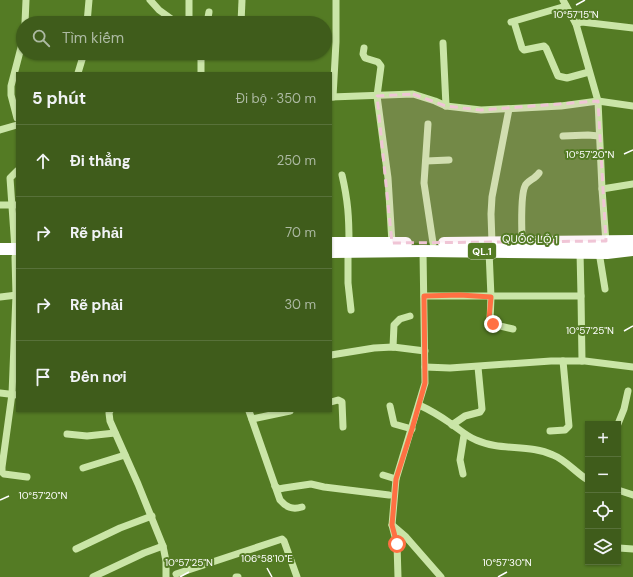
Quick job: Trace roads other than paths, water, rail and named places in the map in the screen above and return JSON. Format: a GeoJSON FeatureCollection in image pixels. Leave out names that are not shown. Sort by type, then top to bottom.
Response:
{"type":"FeatureCollection","features":[{"type":"Feature","properties":{"kind":"highway","name":"QUỐC LỘ 1"},"geometry":{"type":"LineString","coordinates":[[332,252],[348,247],[392,243],[433,243],[580,252],[633,241]]}},
{"type":"Feature","properties":{"kind":"highway","name":"QUỐC LỘ 1"},"geometry":{"type":"LineString","coordinates":[[332,243],[348,247],[423,251],[491,247],[522,242],[633,250]]}},
{"type":"Feature","properties":{"kind":"highway"},"geometry":{"type":"LineString","coordinates":[[0,249],[16,253]]}},
{"type":"Feature","properties":{"kind":"highway"},"geometry":{"type":"LineString","coordinates":[[0,257],[16,253]]}},
{"type":"Feature","properties":{"kind":"street"},"geometry":{"type":"LineString","coordinates":[[25,16],[26,0]]}},
{"type":"Feature","properties":{"kind":"street"},"geometry":{"type":"LineString","coordinates":[[88,16],[89,0]]}},
{"type":"Feature","properties":{"kind":"street"},"geometry":{"type":"LineString","coordinates":[[150,0],[159,10],[167,16]]}},
{"type":"Feature","properties":{"kind":"street"},"geometry":{"type":"LineString","coordinates":[[188,16],[189,0]]}},
{"type":"Feature","properties":{"kind":"street"},"geometry":{"type":"LineString","coordinates":[[241,16],[242,0]]}},
{"type":"Feature","properties":{"kind":"street"},"geometry":{"type":"LineString","coordinates":[[336,0],[336,42],[332,97],[413,94],[446,106],[481,110],[560,106],[598,101],[633,106]]}},
{"type":"Feature","properties":{"kind":"street"},"geometry":{"type":"LineString","coordinates":[[589,72],[567,78],[558,76],[546,48],[544,46],[524,50],[513,24],[564,3],[576,24],[598,101],[605,289]]}},
{"type":"Feature","properties":{"kind":"street"},"geometry":{"type":"LineString","coordinates":[[208,16],[209,12]]}},
{"type":"Feature","properties":{"kind":"street"},"geometry":{"type":"LineString","coordinates":[[576,24],[586,22],[633,28]]}},
{"type":"Feature","properties":{"kind":"street"},"geometry":{"type":"LineString","coordinates":[[443,43],[446,106]]}},
{"type":"Feature","properties":{"kind":"street"},"geometry":{"type":"LineString","coordinates":[[364,48],[363,54],[365,58],[378,62],[381,66],[377,96],[388,178],[392,243]]}},
{"type":"Feature","properties":{"kind":"street"},"geometry":{"type":"LineString","coordinates":[[16,114],[11,95],[11,86],[18,60]]}},
{"type":"Feature","properties":{"kind":"street"},"geometry":{"type":"LineString","coordinates":[[78,72],[82,60]]}},
{"type":"Feature","properties":{"kind":"street"},"geometry":{"type":"LineString","coordinates":[[200,72],[201,60]]}},
{"type":"Feature","properties":{"kind":"street"},"geometry":{"type":"LineString","coordinates":[[508,109],[492,197],[491,297],[489,319],[490,323],[513,329]]}},
{"type":"Feature","properties":{"kind":"street"},"geometry":{"type":"LineString","coordinates":[[428,124],[424,183],[433,243]]}},
{"type":"Feature","properties":{"kind":"street"},"geometry":{"type":"LineString","coordinates":[[0,130],[16,125]]}},
{"type":"Feature","properties":{"kind":"street"},"geometry":{"type":"LineString","coordinates":[[563,136],[588,134],[600,136]]}},
{"type":"Feature","properties":{"kind":"street"},"geometry":{"type":"LineString","coordinates":[[426,161],[449,160]]}},
{"type":"Feature","properties":{"kind":"street"},"geometry":{"type":"LineString","coordinates":[[16,172],[10,178],[15,205],[16,253],[14,395],[2,472],[4,474],[28,477]]}},
{"type":"Feature","properties":{"kind":"street"},"geometry":{"type":"LineString","coordinates":[[522,242],[524,186],[539,173]]}},
{"type":"Feature","properties":{"kind":"street"},"geometry":{"type":"LineString","coordinates":[[342,175],[349,209],[348,283],[352,310]]}},
{"type":"Feature","properties":{"kind":"street"},"geometry":{"type":"LineString","coordinates":[[602,189],[633,184]]}},
{"type":"Feature","properties":{"kind":"street"},"geometry":{"type":"LineString","coordinates":[[0,206],[15,205]]}},
{"type":"Feature","properties":{"kind":"street"},"geometry":{"type":"LineString","coordinates":[[398,577],[397,544],[392,525],[396,479],[425,383],[423,251]]}},
{"type":"Feature","properties":{"kind":"street"},"geometry":{"type":"LineString","coordinates":[[580,252],[582,361]]}},
{"type":"Feature","properties":{"kind":"street"},"geometry":{"type":"LineString","coordinates":[[0,297],[16,295]]}},
{"type":"Feature","properties":{"kind":"street"},"geometry":{"type":"LineString","coordinates":[[424,296],[581,296]]}},
{"type":"Feature","properties":{"kind":"street"},"geometry":{"type":"LineString","coordinates":[[393,347],[394,325],[400,319],[410,316]]}},
{"type":"Feature","properties":{"kind":"street"},"geometry":{"type":"LineString","coordinates":[[332,355],[374,348],[393,347],[425,351]]}},
{"type":"Feature","properties":{"kind":"street"},"geometry":{"type":"LineString","coordinates":[[425,367],[478,367],[551,361],[582,361],[633,367]]}},
{"type":"Feature","properties":{"kind":"street"},"geometry":{"type":"LineString","coordinates":[[550,431],[565,430],[569,426],[562,361]]}},
{"type":"Feature","properties":{"kind":"street"},"geometry":{"type":"LineString","coordinates":[[452,425],[464,416],[480,412],[482,409],[478,367]]}},
{"type":"Feature","properties":{"kind":"street"},"geometry":{"type":"LineString","coordinates":[[619,421],[624,409],[628,391]]}},
{"type":"Feature","properties":{"kind":"street"},"geometry":{"type":"LineString","coordinates":[[0,393],[14,395]]}},
{"type":"Feature","properties":{"kind":"street"},"geometry":{"type":"LineString","coordinates":[[332,402],[338,400],[342,402],[343,427]]}},
{"type":"Feature","properties":{"kind":"street"},"geometry":{"type":"LineString","coordinates":[[418,405],[438,414],[464,435],[488,444],[530,448],[554,455],[563,460],[585,478]]}},
{"type":"Feature","properties":{"kind":"street"},"geometry":{"type":"LineString","coordinates":[[390,406],[394,424],[412,429]]}},
{"type":"Feature","properties":{"kind":"street"},"geometry":{"type":"LineString","coordinates":[[109,412],[110,421],[152,516],[163,546],[166,561],[166,577]]}},
{"type":"Feature","properties":{"kind":"street"},"geometry":{"type":"LineString","coordinates":[[249,412],[280,500],[286,507],[302,507]]}},
{"type":"Feature","properties":{"kind":"street"},"geometry":{"type":"LineString","coordinates":[[252,419],[285,412]]}},
{"type":"Feature","properties":{"kind":"street"},"geometry":{"type":"LineString","coordinates":[[67,434],[87,436],[115,433]]}},
{"type":"Feature","properties":{"kind":"street"},"geometry":{"type":"LineString","coordinates":[[463,474],[460,460],[464,435]]}},
{"type":"Feature","properties":{"kind":"street"},"geometry":{"type":"LineString","coordinates":[[83,468],[125,455]]}},
{"type":"Feature","properties":{"kind":"street"},"geometry":{"type":"LineString","coordinates":[[383,475],[396,479]]}},
{"type":"Feature","properties":{"kind":"street"},"geometry":{"type":"LineString","coordinates":[[275,486],[279,489],[311,484],[324,488],[389,495]]}},
{"type":"Feature","properties":{"kind":"street"},"geometry":{"type":"LineString","coordinates":[[621,491],[633,495]]}},
{"type":"Feature","properties":{"kind":"street"},"geometry":{"type":"LineString","coordinates":[[76,549],[120,528],[152,516]]}},
{"type":"Feature","properties":{"kind":"street"},"geometry":{"type":"LineString","coordinates":[[392,525],[406,537],[441,577]]}},
{"type":"Feature","properties":{"kind":"street"},"geometry":{"type":"LineString","coordinates":[[176,574],[282,539],[297,577]]}},
{"type":"Feature","properties":{"kind":"street"},"geometry":{"type":"LineString","coordinates":[[93,577],[144,553],[163,546]]}},
{"type":"Feature","properties":{"kind":"street"},"geometry":{"type":"LineString","coordinates":[[621,548],[633,549]]}}]}
